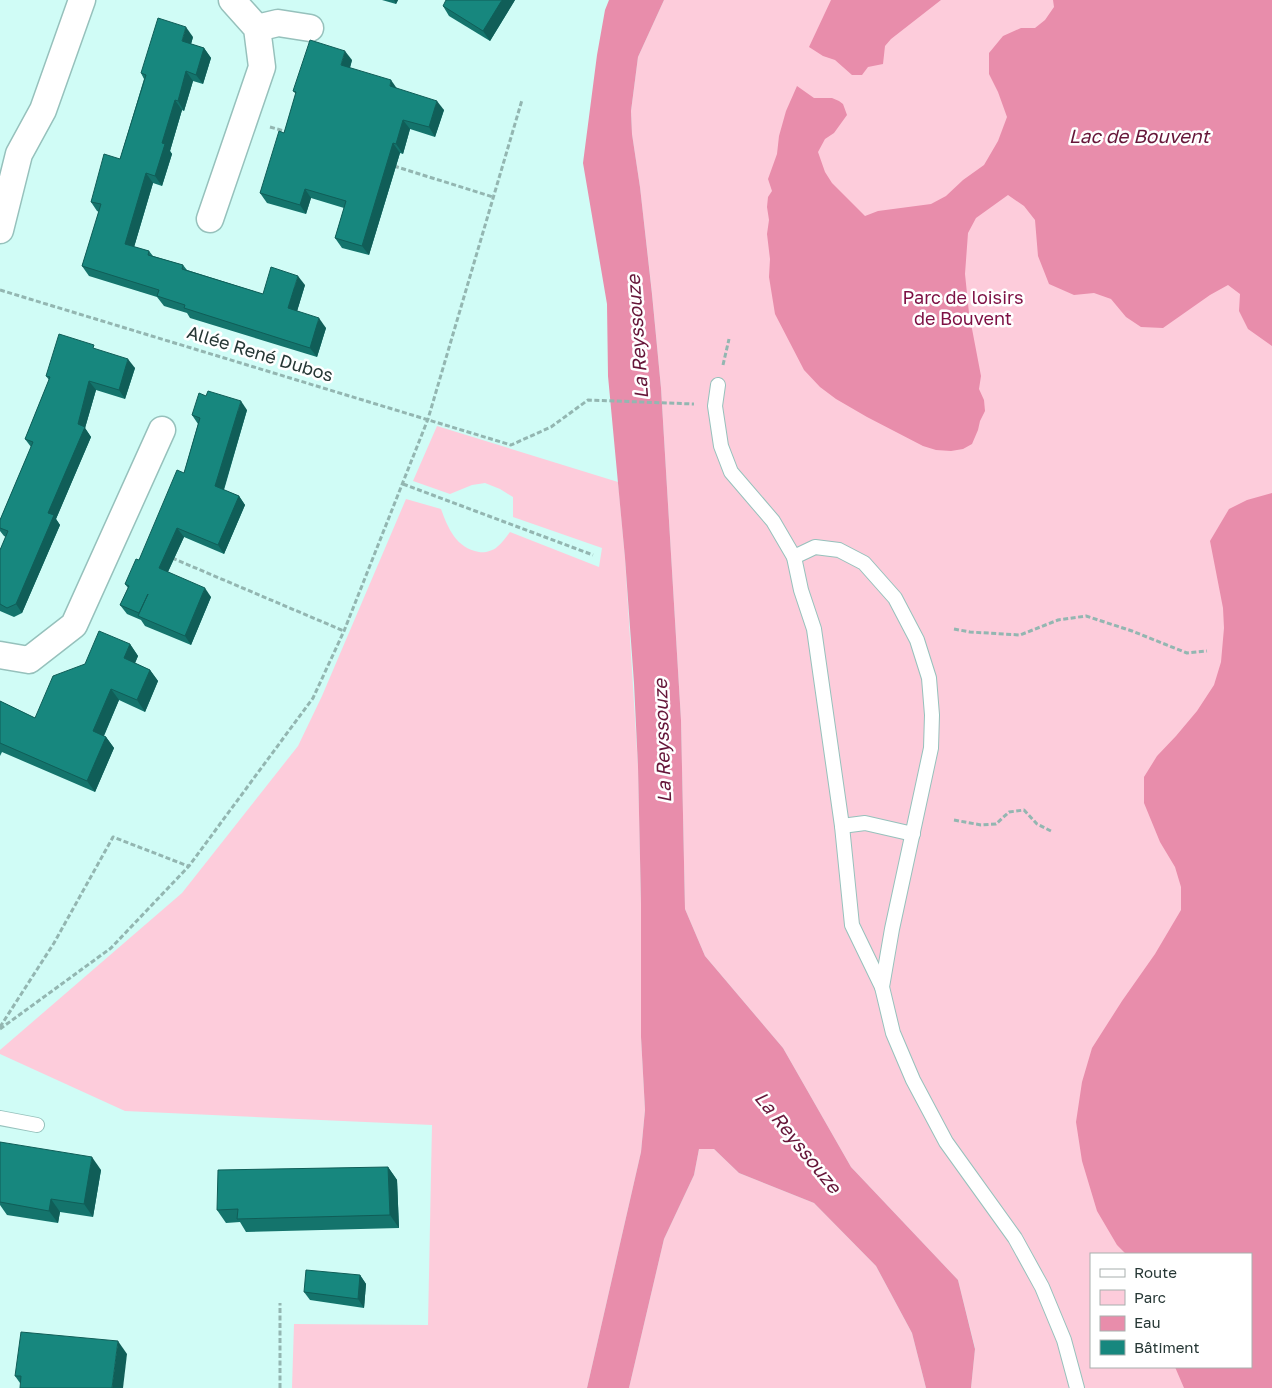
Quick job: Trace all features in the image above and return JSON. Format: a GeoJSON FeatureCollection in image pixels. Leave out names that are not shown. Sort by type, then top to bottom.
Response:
{"type":"FeatureCollection","features":[{"type":"Feature","properties":{"kind":"street"},"geometry":{"type":"LineString","coordinates":[[0,230],[19,154],[44,110],[82,0]]}},
{"type":"Feature","properties":{"kind":"street"},"geometry":{"type":"LineString","coordinates":[[210,219],[262,67],[257,28],[232,0]]}},
{"type":"Feature","properties":{"kind":"street"},"geometry":{"type":"LineString","coordinates":[[257,28],[278,23],[310,28]]}},
{"type":"Feature","properties":{"kind":"street"},"geometry":{"type":"LineString","coordinates":[[0,655],[29,660],[74,625],[162,430]]}},
{"type":"Feature","properties":{"kind":"lane"},"geometry":{"type":"LineString","coordinates":[[718,385],[715,406],[716,414],[721,446],[730,472],[773,521],[794,557],[801,590],[814,629],[842,826],[852,924],[882,987],[893,1032],[913,1080],[946,1142],[1015,1238],[1042,1287],[1064,1340],[1077,1388]]}},
{"type":"Feature","properties":{"kind":"lane"},"geometry":{"type":"LineString","coordinates":[[794,557],[815,547],[839,550],[864,563],[894,598],[917,640],[930,678],[931,748],[892,929],[882,987]]}},
{"type":"Feature","properties":{"kind":"lane"},"geometry":{"type":"LineString","coordinates":[[842,826],[865,823],[913,834]]}},
{"type":"Feature","properties":{"kind":"lane"},"geometry":{"type":"LineString","coordinates":[[0,1118],[37,1125]]}},
{"type":"Feature","properties":{"kind":"path"},"geometry":{"type":"LineString","coordinates":[[0,1028],[111,948],[188,866],[313,698],[344,631],[428,419],[522,100]]}},
{"type":"Feature","properties":{"kind":"path"},"geometry":{"type":"LineString","coordinates":[[244,119],[290,133]]}},
{"type":"Feature","properties":{"kind":"path"},"geometry":{"type":"LineString","coordinates":[[392,165],[493,197]]}},
{"type":"Feature","properties":{"kind":"path","name":"Allée René Dubos"},"geometry":{"type":"LineString","coordinates":[[0,290],[511,445],[550,427],[588,400],[669,402]]}},
{"type":"Feature","properties":{"kind":"path"},"geometry":{"type":"LineString","coordinates":[[718,385],[729,339]]}},
{"type":"Feature","properties":{"kind":"path"},"geometry":{"type":"LineString","coordinates":[[403,484],[592,555]]}},
{"type":"Feature","properties":{"kind":"path"},"geometry":{"type":"LineString","coordinates":[[171,558],[344,631]]}},
{"type":"Feature","properties":{"kind":"path"},"geometry":{"type":"LineString","coordinates":[[954,629],[970,632],[1020,635],[1058,620],[1086,616],[1132,630],[1188,654],[1207,651]]}},
{"type":"Feature","properties":{"kind":"path"},"geometry":{"type":"LineString","coordinates":[[954,820],[980,825],[996,824],[1009,812],[1024,810],[1037,824],[1051,831]]}},
{"type":"Feature","properties":{"kind":"path"},"geometry":{"type":"LineString","coordinates":[[0,1028],[54,943],[113,837],[188,866]]}},
{"type":"Feature","properties":{"kind":"path"},"geometry":{"type":"LineString","coordinates":[[280,1303],[280,1388]]}},
{"type":"Feature","properties":{"kind":"green space","name":"Parc de loisirs de Bouvent"},"geometry":{"type":"Polygon","coordinates":[[[664,0],[1272,0],[1272,1388],[971,1388],[975,1348],[958,1280],[851,1167],[783,1048],[705,956],[685,909],[681,720],[661,388],[631,111],[638,57],[664,0]]]}},
{"type":"Feature","properties":{"kind":"green space"},"geometry":{"type":"Polygon","coordinates":[[[437,426],[618,482],[625,558],[638,767],[641,1037],[645,1110],[641,1152],[587,1388],[292,1388],[294,1324],[428,1325],[432,1125],[125,1111],[0,1054],[0,1050],[182,893],[298,746],[322,696],[406,499],[441,509],[454,536],[471,550],[481,552],[493,550],[501,544],[510,532],[599,567],[602,548],[513,517],[513,497],[500,489],[485,483],[472,485],[450,494],[413,481],[437,426]]]}},
{"type":"Feature","properties":{"kind":"green space"},"geometry":{"type":"Polygon","coordinates":[[[699,1149],[714,1149],[739,1173],[814,1203],[876,1266],[912,1333],[926,1388],[629,1388],[664,1239],[694,1175],[699,1149]]]}},
{"type":"Feature","properties":{"kind":"water","name":"La Reyssouze"},"geometry":{"type":"Polygon","coordinates":[[[609,0],[664,0],[638,57],[631,111],[661,388],[681,720],[685,909],[705,956],[783,1048],[851,1167],[958,1280],[975,1349],[971,1388],[926,1388],[912,1333],[876,1266],[814,1203],[739,1173],[714,1149],[699,1149],[694,1175],[664,1239],[629,1388],[587,1388],[641,1152],[645,1110],[641,1037],[641,904],[634,683],[625,558],[608,376],[607,304],[583,163],[597,55],[605,10],[609,0]]]}},
{"type":"Feature","properties":{"kind":"water"},"geometry":{"type":"Polygon","coordinates":[[[831,0],[941,0],[891,39],[885,46],[883,64],[868,67],[862,75],[852,75],[835,60],[823,56],[809,47],[831,0]]]}},
{"type":"Feature","properties":{"kind":"water","name":"Lac de Bouvent"},"geometry":{"type":"Polygon","coordinates":[[[1053,0],[1272,0],[1272,346],[1248,329],[1239,311],[1240,294],[1228,285],[1210,295],[1163,328],[1141,327],[1126,317],[1111,299],[1094,293],[1074,295],[1049,284],[1038,256],[1035,220],[1024,206],[1008,195],[976,218],[968,233],[965,274],[969,313],[981,376],[979,389],[984,400],[985,411],[972,444],[963,449],[951,451],[936,450],[923,446],[867,417],[836,399],[820,387],[804,370],[775,314],[769,277],[770,259],[767,234],[769,220],[767,207],[768,197],[772,191],[768,179],[777,154],[779,136],[786,111],[797,86],[814,98],[832,98],[839,101],[843,104],[847,115],[834,133],[825,139],[818,152],[825,172],[832,183],[865,216],[878,211],[931,204],[946,196],[963,180],[984,165],[998,141],[1007,117],[989,74],[989,53],[1003,36],[1021,28],[1035,28],[1045,20],[1054,7],[1053,0]]]}},
{"type":"Feature","properties":{"kind":"water"},"geometry":{"type":"Polygon","coordinates":[[[1272,493],[1272,1388],[1184,1388],[1175,1368],[1252,1368],[1252,1253],[1125,1253],[1117,1245],[1097,1211],[1082,1161],[1076,1122],[1082,1082],[1092,1048],[1155,954],[1181,910],[1181,887],[1175,867],[1160,842],[1144,803],[1144,777],[1157,756],[1197,711],[1214,685],[1221,662],[1224,628],[1223,608],[1210,541],[1229,509],[1247,500],[1272,493]]]}},
{"type":"Feature","properties":{"kind":"building"},"geometry":{"type":"Polygon","coordinates":[[[446,0],[502,0],[483,31],[443,6],[446,0]]]}},
{"type":"Feature","properties":{"kind":"building"},"geometry":{"type":"Polygon","coordinates":[[[158,18],[186,27],[182,41],[204,48],[196,75],[186,71],[178,101],[175,100],[162,143],[165,144],[155,176],[146,173],[125,244],[149,251],[148,255],[183,265],[182,269],[263,294],[271,267],[298,276],[288,308],[319,318],[310,348],[184,308],[185,305],[157,296],[159,290],[82,266],[101,204],[91,202],[104,154],[120,159],[146,75],[141,73],[158,18]]]}},
{"type":"Feature","properties":{"kind":"building"},"geometry":{"type":"Polygon","coordinates":[[[310,40],[345,51],[341,65],[391,80],[390,86],[437,101],[429,127],[403,120],[396,144],[393,143],[362,246],[335,238],[346,201],[305,189],[300,205],[260,193],[279,131],[284,133],[296,92],[293,91],[310,40]]]}},
{"type":"Feature","properties":{"kind":"building"},"geometry":{"type":"Polygon","coordinates":[[[59,334],[94,345],[93,348],[128,359],[119,390],[89,381],[78,424],[85,427],[48,513],[54,515],[16,604],[7,608],[0,604],[0,550],[8,531],[0,528],[0,520],[33,442],[25,439],[50,377],[46,376],[59,334]]]}},
{"type":"Feature","properties":{"kind":"building"},"geometry":{"type":"Polygon","coordinates":[[[208,391],[241,401],[215,486],[239,496],[218,545],[177,528],[159,568],[205,588],[185,636],[138,616],[148,594],[139,613],[120,605],[129,586],[125,584],[136,559],[139,560],[177,470],[184,473],[200,418],[192,415],[199,393],[206,396],[208,391]]]}},
{"type":"Feature","properties":{"kind":"building"},"geometry":{"type":"Polygon","coordinates":[[[99,631],[130,644],[124,658],[150,670],[137,700],[111,689],[93,731],[106,737],[87,781],[0,743],[0,701],[35,718],[53,676],[85,664],[99,631]]]}},
{"type":"Feature","properties":{"kind":"building"},"geometry":{"type":"Polygon","coordinates":[[[0,1142],[92,1157],[84,1204],[51,1199],[49,1211],[0,1202],[0,1142]]]}},
{"type":"Feature","properties":{"kind":"building"},"geometry":{"type":"Polygon","coordinates":[[[388,1167],[390,1215],[237,1219],[238,1209],[217,1210],[218,1170],[388,1167]]]}},
{"type":"Feature","properties":{"kind":"building"},"geometry":{"type":"Polygon","coordinates":[[[306,1270],[360,1275],[358,1299],[304,1292],[306,1270]]]}},
{"type":"Feature","properties":{"kind":"building"},"geometry":{"type":"Polygon","coordinates":[[[21,1332],[118,1341],[112,1388],[20,1388],[21,1376],[15,1376],[21,1332]]]}}]}
